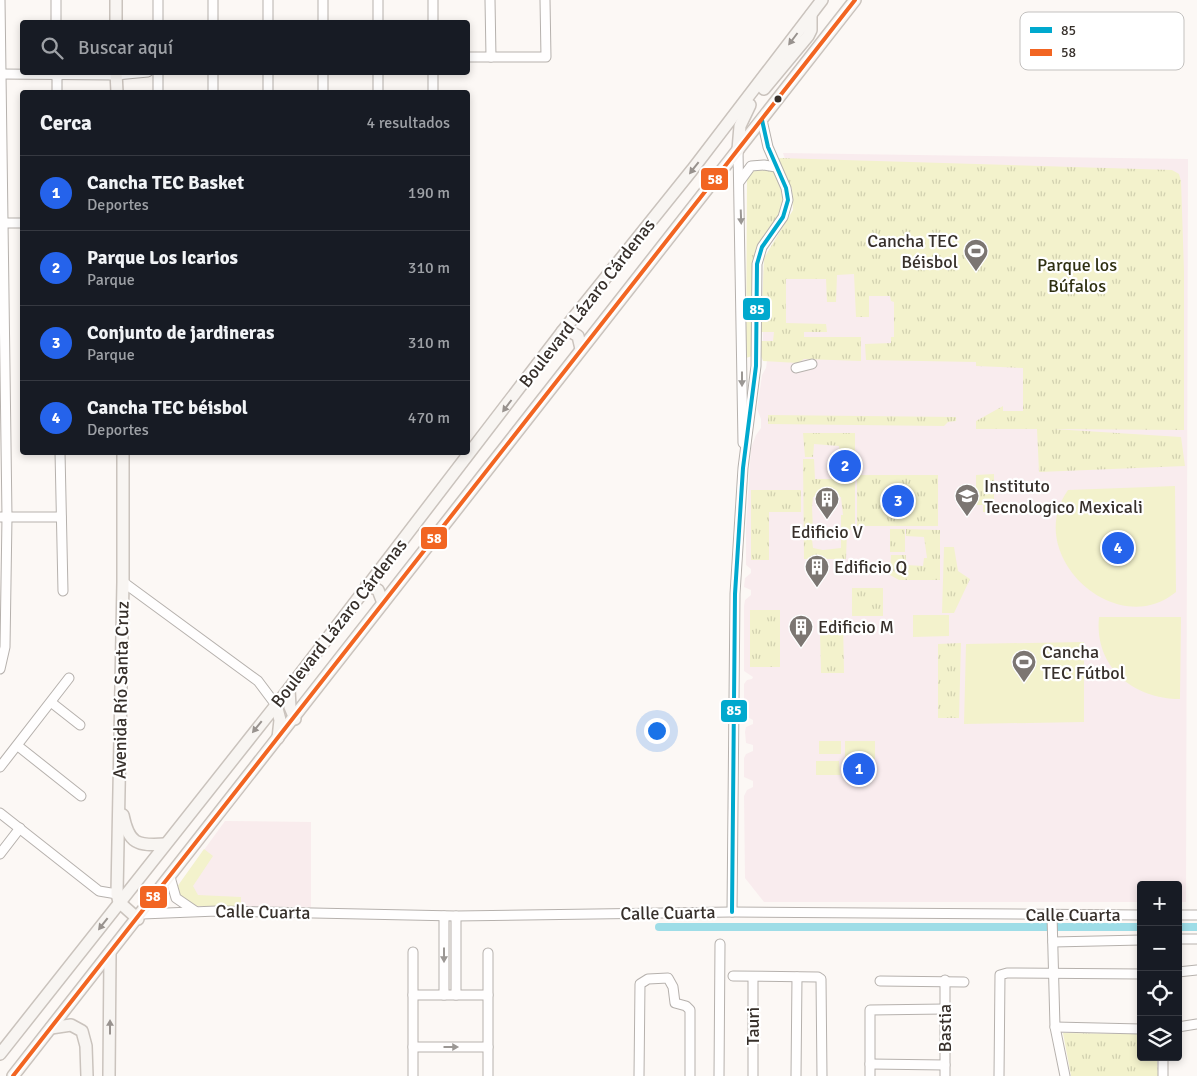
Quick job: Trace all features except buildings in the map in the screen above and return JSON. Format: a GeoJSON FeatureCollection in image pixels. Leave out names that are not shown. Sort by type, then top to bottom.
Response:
{"type":"FeatureCollection","features":[{"type":"Feature","properties":{"kind":"main road"},"geometry":{"type":"LineString","coordinates":[[116,0],[116,20]]}},
{"type":"Feature","properties":{"kind":"main road","name":"Boulevard Lázaro Cárdenas"},"geometry":{"type":"LineString","coordinates":[[470,452],[562,332],[680,185],[822,0]]}},
{"type":"Feature","properties":{"kind":"main road","name":"Boulevard Lázaro Cárdenas"},"geometry":{"type":"LineString","coordinates":[[13,1076],[140,917],[382,603],[464,502],[581,348],[855,0]]}},
{"type":"Feature","properties":{"kind":"main road"},"geometry":{"type":"LineString","coordinates":[[738,150],[739,132],[744,116],[750,105],[812,30],[811,15]]}},
{"type":"Feature","properties":{"kind":"main road"},"geometry":{"type":"LineString","coordinates":[[116,75],[117,90]]}},
{"type":"Feature","properties":{"kind":"main road"},"geometry":{"type":"LineString","coordinates":[[562,332],[571,332],[578,336],[581,348]]}},
{"type":"Feature","properties":{"kind":"main road","name":"Avenida Río Santa Cruz"},"geometry":{"type":"LineString","coordinates":[[118,898],[123,455]]}},
{"type":"Feature","properties":{"kind":"main road","name":"Boulevard Lázaro Cárdenas"},"geometry":{"type":"LineString","coordinates":[[0,1054],[118,898],[165,844],[289,689],[468,455]]}},
{"type":"Feature","properties":{"kind":"main road"},"geometry":{"type":"LineString","coordinates":[[368,585],[378,590],[382,603]]}},
{"type":"Feature","properties":{"kind":"main road"},"geometry":{"type":"LineString","coordinates":[[289,689],[290,707],[295,718]]}},
{"type":"Feature","properties":{"kind":"main road"},"geometry":{"type":"LineString","coordinates":[[276,705],[280,720],[277,740]]}},
{"type":"Feature","properties":{"kind":"main road"},"geometry":{"type":"LineString","coordinates":[[119,796],[130,837],[144,845],[165,844]]}},
{"type":"Feature","properties":{"kind":"main road"},"geometry":{"type":"LineString","coordinates":[[118,898],[140,917]]}},
{"type":"Feature","properties":{"kind":"main road"},"geometry":{"type":"LineString","coordinates":[[110,954],[110,1076]]}},
{"type":"Feature","properties":{"kind":"main road"},"geometry":{"type":"LineString","coordinates":[[50,1028],[71,1026],[82,1031],[86,1046],[87,1076]]}},
{"type":"Feature","properties":{"kind":"street"},"geometry":{"type":"LineString","coordinates":[[0,0],[5,647],[0,669]]}},
{"type":"Feature","properties":{"kind":"street"},"geometry":{"type":"LineString","coordinates":[[56,0],[56,20]]}},
{"type":"Feature","properties":{"kind":"street"},"geometry":{"type":"LineString","coordinates":[[158,0],[158,20]]}},
{"type":"Feature","properties":{"kind":"street"},"geometry":{"type":"LineString","coordinates":[[213,0],[213,20]]}},
{"type":"Feature","properties":{"kind":"street"},"geometry":{"type":"LineString","coordinates":[[268,0],[268,20]]}},
{"type":"Feature","properties":{"kind":"street"},"geometry":{"type":"LineString","coordinates":[[323,0],[323,20]]}},
{"type":"Feature","properties":{"kind":"street"},"geometry":{"type":"LineString","coordinates":[[378,0],[378,20]]}},
{"type":"Feature","properties":{"kind":"street"},"geometry":{"type":"LineString","coordinates":[[433,0],[433,20]]}},
{"type":"Feature","properties":{"kind":"street"},"geometry":{"type":"LineString","coordinates":[[490,0],[491,57]]}},
{"type":"Feature","properties":{"kind":"street"},"geometry":{"type":"LineString","coordinates":[[470,57],[546,57],[545,0]]}},
{"type":"Feature","properties":{"kind":"street"},"geometry":{"type":"LineString","coordinates":[[0,74],[20,74]]}},
{"type":"Feature","properties":{"kind":"street"},"geometry":{"type":"LineString","coordinates":[[57,75],[57,90]]}},
{"type":"Feature","properties":{"kind":"street"},"geometry":{"type":"LineString","coordinates":[[158,75],[158,90]]}},
{"type":"Feature","properties":{"kind":"street"},"geometry":{"type":"LineString","coordinates":[[213,75],[213,90]]}},
{"type":"Feature","properties":{"kind":"street"},"geometry":{"type":"LineString","coordinates":[[268,75],[268,90]]}},
{"type":"Feature","properties":{"kind":"street"},"geometry":{"type":"LineString","coordinates":[[323,75],[323,90]]}},
{"type":"Feature","properties":{"kind":"street"},"geometry":{"type":"LineString","coordinates":[[378,75],[378,90]]}},
{"type":"Feature","properties":{"kind":"street"},"geometry":{"type":"LineString","coordinates":[[433,75],[433,90]]}},
{"type":"Feature","properties":{"kind":"street"},"geometry":{"type":"LineString","coordinates":[[732,912],[735,594],[743,468],[756,359],[758,260],[762,247],[783,217],[788,200],[786,188],[768,147],[762,120]]}},
{"type":"Feature","properties":{"kind":"street"},"geometry":{"type":"LineString","coordinates":[[738,150],[743,468]]}},
{"type":"Feature","properties":{"kind":"street"},"geometry":{"type":"LineString","coordinates":[[740,182],[752,166],[764,164],[776,167]]}},
{"type":"Feature","properties":{"kind":"street"},"geometry":{"type":"LineString","coordinates":[[2,223],[20,223]]}},
{"type":"Feature","properties":{"kind":"street"},"geometry":{"type":"LineString","coordinates":[[742,359],[750,363],[756,359]]}},
{"type":"Feature","properties":{"kind":"street"},"geometry":{"type":"LineString","coordinates":[[796,368],[812,364]]}},
{"type":"Feature","properties":{"kind":"street"},"geometry":{"type":"LineString","coordinates":[[60,455],[63,591]]}},
{"type":"Feature","properties":{"kind":"street"},"geometry":{"type":"LineString","coordinates":[[3,517],[61,517]]}},
{"type":"Feature","properties":{"kind":"street"},"geometry":{"type":"LineString","coordinates":[[123,582],[252,677],[276,705]]}},
{"type":"Feature","properties":{"kind":"street"},"geometry":{"type":"LineString","coordinates":[[0,767],[52,703],[69,678]]}},
{"type":"Feature","properties":{"kind":"street"},"geometry":{"type":"LineString","coordinates":[[52,703],[80,725]]}},
{"type":"Feature","properties":{"kind":"street"},"geometry":{"type":"LineString","coordinates":[[18,746],[81,796]]}},
{"type":"Feature","properties":{"kind":"street"},"geometry":{"type":"LineString","coordinates":[[0,812],[99,891],[118,898]]}},
{"type":"Feature","properties":{"kind":"street"},"geometry":{"type":"LineString","coordinates":[[0,854],[20,828]]}},
{"type":"Feature","properties":{"kind":"street","name":"Calle Cuarta"},"geometry":{"type":"LineString","coordinates":[[170,877],[176,898],[195,912]]}},
{"type":"Feature","properties":{"kind":"street","name":"Calle Cuarta"},"geometry":{"type":"LineString","coordinates":[[140,917],[195,912],[444,916],[732,912],[1052,918],[1137,915]]}},
{"type":"Feature","properties":{"kind":"street"},"geometry":{"type":"LineString","coordinates":[[1182,915],[1197,915]]}},
{"type":"Feature","properties":{"kind":"street"},"geometry":{"type":"LineString","coordinates":[[444,916],[444,994]]}},
{"type":"Feature","properties":{"kind":"street"},"geometry":{"type":"LineString","coordinates":[[456,916],[456,995]]}},
{"type":"Feature","properties":{"kind":"street"},"geometry":{"type":"LineString","coordinates":[[1052,918],[1055,1028],[1065,1076]]}},
{"type":"Feature","properties":{"kind":"street"},"geometry":{"type":"LineString","coordinates":[[1182,939],[1197,939]]}},
{"type":"Feature","properties":{"kind":"street"},"geometry":{"type":"LineString","coordinates":[[1053,940],[1137,940]]}},
{"type":"Feature","properties":{"kind":"street"},"geometry":{"type":"LineString","coordinates":[[719,1076],[720,944]]}},
{"type":"Feature","properties":{"kind":"street"},"geometry":{"type":"LineString","coordinates":[[413,952],[413,1076]]}},
{"type":"Feature","properties":{"kind":"street"},"geometry":{"type":"LineString","coordinates":[[488,953],[488,1076]]}},
{"type":"Feature","properties":{"kind":"street"},"geometry":{"type":"LineString","coordinates":[[1182,972],[1197,970]]}},
{"type":"Feature","properties":{"kind":"street"},"geometry":{"type":"LineString","coordinates":[[999,1076],[1000,975],[1007,973],[1054,975],[1137,974]]}},
{"type":"Feature","properties":{"kind":"street"},"geometry":{"type":"LineString","coordinates":[[733,976],[818,977],[823,984],[822,1076]]}},
{"type":"Feature","properties":{"kind":"street","name":"Tauri"},"geometry":{"type":"LineString","coordinates":[[752,1076],[753,977]]}},
{"type":"Feature","properties":{"kind":"street"},"geometry":{"type":"LineString","coordinates":[[796,1076],[797,977]]}},
{"type":"Feature","properties":{"kind":"street"},"geometry":{"type":"LineString","coordinates":[[639,1076],[640,984],[648,979],[668,978],[673,987],[675,1003],[689,1007],[690,1010],[690,1076]]}},
{"type":"Feature","properties":{"kind":"street"},"geometry":{"type":"LineString","coordinates":[[880,981],[945,980],[964,982]]}},
{"type":"Feature","properties":{"kind":"street","name":"Bastia"},"geometry":{"type":"LineString","coordinates":[[945,980],[945,1076]]}},
{"type":"Feature","properties":{"kind":"street"},"geometry":{"type":"LineString","coordinates":[[413,995],[488,995]]}},
{"type":"Feature","properties":{"kind":"street"},"geometry":{"type":"LineString","coordinates":[[870,1076],[870,1010],[945,1009]]}},
{"type":"Feature","properties":{"kind":"street"},"geometry":{"type":"LineString","coordinates":[[1182,1026],[1197,1024]]}},
{"type":"Feature","properties":{"kind":"street"},"geometry":{"type":"LineString","coordinates":[[1055,1028],[1137,1029]]}},
{"type":"Feature","properties":{"kind":"street"},"geometry":{"type":"LineString","coordinates":[[413,1047],[488,1048]]}},
{"type":"Feature","properties":{"kind":"street"},"geometry":{"type":"LineString","coordinates":[[1163,1061],[1163,1076]]}},
{"type":"Feature","properties":{"kind":"street"},"geometry":{"type":"LineString","coordinates":[[870,1064],[945,1065]]}},
{"type":"Feature","properties":{"kind":"shaded area","name":"Instituto Tecnologico Mexicali"},"geometry":{"type":"Polygon","coordinates":[[[783,153],[1188,159],[1186,902],[1182,902],[1182,881],[1137,881],[1137,902],[764,902],[745,878],[744,796],[747,790],[753,787],[753,781],[744,777],[744,758],[746,754],[753,751],[753,745],[746,743],[745,732],[746,727],[753,724],[753,720],[744,715],[744,684],[753,677],[744,671],[744,606],[745,600],[751,595],[751,590],[744,587],[745,578],[751,573],[751,569],[746,565],[746,528],[751,448],[761,428],[761,419],[757,409],[762,375],[767,361],[763,358],[763,271],[798,215],[789,171],[783,153]]]}},
{"type":"Feature","properties":{"kind":"shaded area"},"geometry":{"type":"Polygon","coordinates":[[[225,821],[311,822],[311,907],[192,906],[177,887],[225,821]]]}},
{"type":"Feature","properties":{"kind":"green space","name":"Parque los Búfalos"},"geometry":{"type":"Polygon","coordinates":[[[778,158],[1172,170],[1179,174],[1181,181],[1184,271],[1184,430],[1053,429],[1181,437],[1185,466],[1039,472],[1037,429],[976,429],[976,421],[1003,406],[1003,411],[1023,411],[1023,368],[976,366],[976,362],[866,360],[865,344],[891,343],[891,337],[894,337],[894,302],[891,301],[890,296],[869,296],[869,317],[856,317],[854,274],[837,275],[836,302],[827,302],[826,279],[786,279],[786,323],[826,324],[827,332],[804,332],[804,337],[861,337],[861,361],[804,359],[798,363],[763,361],[761,341],[773,341],[774,332],[761,332],[764,258],[793,210],[792,189],[778,158]]]}},
{"type":"Feature","properties":{"kind":"green space"},"geometry":{"type":"Polygon","coordinates":[[[765,168],[778,170],[785,199],[780,216],[762,239],[753,263],[752,356],[746,358],[747,178],[753,170],[765,168]]]}},
{"type":"Feature","properties":{"kind":"green space"},"geometry":{"type":"Polygon","coordinates":[[[768,415],[956,417],[956,421],[948,422],[944,426],[768,424],[768,415]]]}},
{"type":"Feature","properties":{"kind":"green space"},"geometry":{"type":"Polygon","coordinates":[[[803,433],[855,433],[855,529],[847,530],[846,559],[804,559],[803,459],[814,459],[815,479],[836,479],[836,459],[840,457],[839,446],[814,444],[813,457],[805,457],[803,433]],[[823,495],[813,497],[813,530],[811,531],[813,548],[823,550],[841,548],[843,530],[841,530],[841,515],[843,515],[841,497],[823,495]]]}},
{"type":"Feature","properties":{"kind":"green space"},"geometry":{"type":"Polygon","coordinates":[[[994,474],[994,512],[983,512],[983,505],[976,505],[976,475],[994,474]]]}},
{"type":"Feature","properties":{"kind":"green space"},"geometry":{"type":"Polygon","coordinates":[[[857,475],[938,475],[938,526],[857,526],[857,475]]]}},
{"type":"Feature","properties":{"kind":"green space"},"geometry":{"type":"Polygon","coordinates":[[[1175,486],[1176,592],[1152,605],[1127,606],[1103,599],[1082,584],[1066,564],[1057,540],[1057,515],[1068,490],[1175,486]]]}},
{"type":"Feature","properties":{"kind":"green space"},"geometry":{"type":"Polygon","coordinates":[[[751,490],[801,490],[801,512],[769,512],[769,560],[751,560],[751,490]]]}},
{"type":"Feature","properties":{"kind":"green space"},"geometry":{"type":"Polygon","coordinates":[[[890,529],[905,529],[905,552],[890,552],[890,529]]]}},
{"type":"Feature","properties":{"kind":"green space"},"geometry":{"type":"Polygon","coordinates":[[[906,529],[940,530],[940,580],[899,580],[890,575],[891,555],[906,555],[906,565],[923,566],[924,558],[927,558],[924,537],[906,536],[906,529]]]}},
{"type":"Feature","properties":{"kind":"green space"},"geometry":{"type":"Polygon","coordinates":[[[944,547],[954,547],[958,571],[970,579],[954,613],[942,613],[944,547]]]}},
{"type":"Feature","properties":{"kind":"green space"},"geometry":{"type":"Polygon","coordinates":[[[852,588],[883,588],[883,616],[852,616],[852,588]]]}},
{"type":"Feature","properties":{"kind":"green space"},"geometry":{"type":"Polygon","coordinates":[[[750,610],[780,610],[780,667],[750,667],[750,610]]]}},
{"type":"Feature","properties":{"kind":"green space"},"geometry":{"type":"Polygon","coordinates":[[[913,615],[949,615],[949,636],[913,637],[913,615]]]}},
{"type":"Feature","properties":{"kind":"green space"},"geometry":{"type":"Polygon","coordinates":[[[1099,617],[1181,617],[1180,699],[1163,698],[1147,693],[1132,686],[1120,677],[1110,665],[1103,651],[1099,635],[1099,617]]]}},
{"type":"Feature","properties":{"kind":"green space"},"geometry":{"type":"Polygon","coordinates":[[[829,621],[843,621],[844,673],[821,673],[820,631],[829,621]]]}},
{"type":"Feature","properties":{"kind":"green space","name":"Cancha TEC Fútbol"},"geometry":{"type":"Polygon","coordinates":[[[1084,642],[1084,722],[964,724],[966,644],[1084,642]]]}},
{"type":"Feature","properties":{"kind":"green space"},"geometry":{"type":"Polygon","coordinates":[[[961,643],[959,718],[938,718],[938,644],[961,643]]]}},
{"type":"Feature","properties":{"kind":"green space"},"geometry":{"type":"Polygon","coordinates":[[[819,741],[841,741],[841,754],[819,754],[819,741]]]}},
{"type":"Feature","properties":{"kind":"green space"},"geometry":{"type":"Polygon","coordinates":[[[845,741],[875,741],[875,759],[845,760],[845,741]]]}},
{"type":"Feature","properties":{"kind":"green space"},"geometry":{"type":"Polygon","coordinates":[[[816,761],[839,761],[840,775],[816,775],[816,761]]]}},
{"type":"Feature","properties":{"kind":"green space"},"geometry":{"type":"Polygon","coordinates":[[[873,761],[873,776],[845,776],[845,762],[873,761]]]}},
{"type":"Feature","properties":{"kind":"green space"},"geometry":{"type":"Polygon","coordinates":[[[204,849],[213,856],[193,886],[198,895],[241,897],[241,906],[192,906],[179,897],[177,887],[204,849]]]}},
{"type":"Feature","properties":{"kind":"green space"},"geometry":{"type":"Polygon","coordinates":[[[1063,1033],[1137,1034],[1137,1061],[1157,1061],[1158,1076],[1071,1076],[1063,1033]]]}},
{"type":"Feature","properties":{"kind":"waterway"},"geometry":{"type":"LineString","coordinates":[[659,927],[1137,927]]}},
{"type":"Feature","properties":{"kind":"waterway"},"geometry":{"type":"LineString","coordinates":[[1182,927],[1197,927]]}},
{"type":"Feature","properties":{"kind":"transit line","name":"58"},"geometry":{"type":"LineString","coordinates":[[13,1076],[855,0]]}},
{"type":"Feature","properties":{"kind":"transit line","name":"85"},"geometry":{"type":"LineString","coordinates":[[732,912],[735,594],[743,468],[756,366],[757,264],[762,247],[783,217],[788,200],[786,188],[768,147],[762,120]]}},
{"type":"Feature","properties":{"kind":"place","name":"Cancha TEC Béisbol"},"geometry":{"type":"Point","coordinates":[976,272]}},
{"type":"Feature","properties":{"kind":"place","name":"Parque Los Icarios"},"geometry":{"type":"Point","coordinates":[845,466]}},
{"type":"Feature","properties":{"kind":"place","name":"Conjunto de jardineras"},"geometry":{"type":"Point","coordinates":[898,501]}},
{"type":"Feature","properties":{"kind":"place","name":"Instituto Tecnologico Mexicali"},"geometry":{"type":"Point","coordinates":[967,517]}},
{"type":"Feature","properties":{"kind":"place","name":"Edificio V"},"geometry":{"type":"Point","coordinates":[827,520]}},
{"type":"Feature","properties":{"kind":"place","name":"Cancha TEC béisbol"},"geometry":{"type":"Point","coordinates":[1118,548]}},
{"type":"Feature","properties":{"kind":"place","name":"Edificio Q"},"geometry":{"type":"Point","coordinates":[817,588]}},
{"type":"Feature","properties":{"kind":"place","name":"Edificio M"},"geometry":{"type":"Point","coordinates":[801,648]}},
{"type":"Feature","properties":{"kind":"place","name":"Cancha TEC Fútbol"},"geometry":{"type":"Point","coordinates":[1024,683]}},
{"type":"Feature","properties":{"kind":"place","name":"Cancha TEC Basket"},"geometry":{"type":"Point","coordinates":[859,769]}}]}
